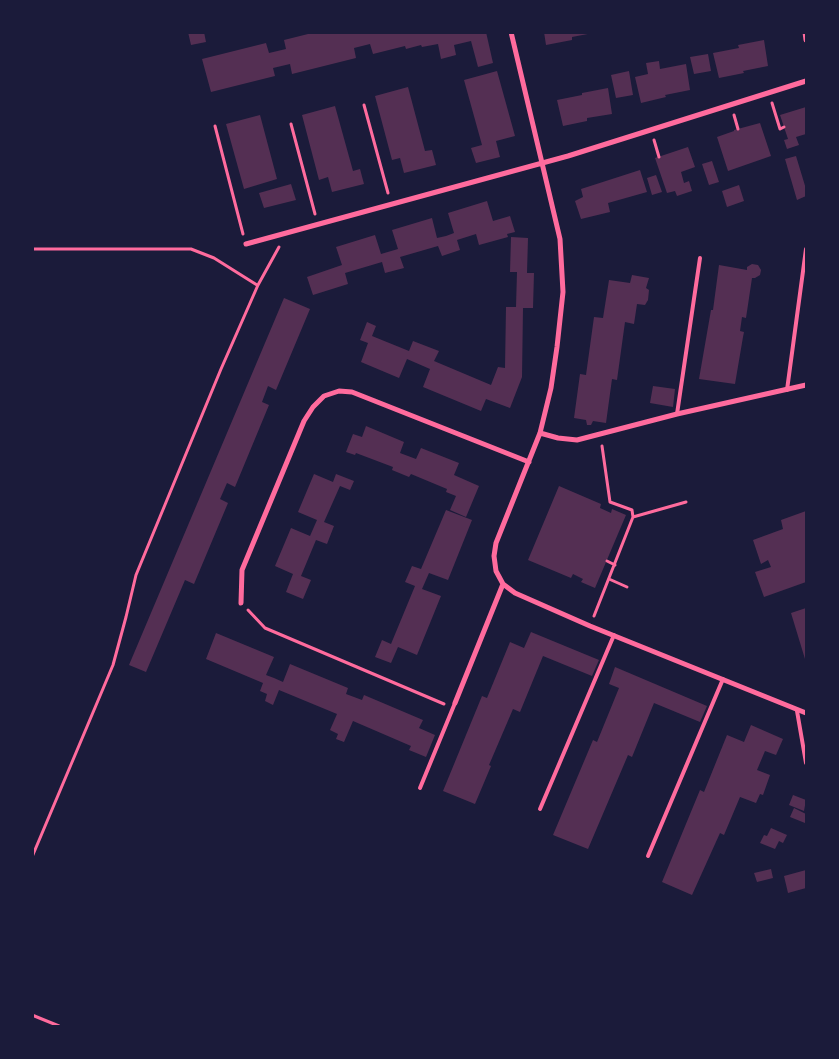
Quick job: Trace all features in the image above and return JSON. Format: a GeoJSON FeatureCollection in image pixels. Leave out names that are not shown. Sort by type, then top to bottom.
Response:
{"type":"FeatureCollection","features":[{"type":"Feature","properties":{"kind":"street"},"geometry":{"type":"LineString","coordinates":[[511,32],[560,239],[562,292],[551,388],[540,433],[530,462],[496,543],[494,556],[496,571],[503,584],[515,593],[590,626],[806,714]]}},
{"type":"Feature","properties":{"kind":"street"},"geometry":{"type":"LineString","coordinates":[[805,32],[806,40]]}},
{"type":"Feature","properties":{"kind":"street"},"geometry":{"type":"LineString","coordinates":[[246,244],[541,164],[806,81]]}},
{"type":"Feature","properties":{"kind":"street"},"geometry":{"type":"LineString","coordinates":[[540,433],[577,440],[677,414],[806,385]]}},
{"type":"Feature","properties":{"kind":"street"},"geometry":{"type":"LineString","coordinates":[[241,603],[242,570],[304,421],[312,407],[324,396],[339,391],[352,392],[530,462]]}},
{"type":"Feature","properties":{"kind":"street"},"geometry":{"type":"LineString","coordinates":[[454,705],[503,584]]}},
{"type":"Feature","properties":{"kind":"lane"},"geometry":{"type":"LineString","coordinates":[[787,390],[806,249]]}},
{"type":"Feature","properties":{"kind":"lane"},"geometry":{"type":"LineString","coordinates":[[677,414],[700,258]]}},
{"type":"Feature","properties":{"kind":"lane"},"geometry":{"type":"LineString","coordinates":[[540,809],[614,635]]}},
{"type":"Feature","properties":{"kind":"lane"},"geometry":{"type":"LineString","coordinates":[[648,856],[722,679]]}},
{"type":"Feature","properties":{"kind":"lane"},"geometry":{"type":"LineString","coordinates":[[420,788],[454,705]]}},
{"type":"Feature","properties":{"kind":"lane"},"geometry":{"type":"LineString","coordinates":[[797,711],[806,763]]}},
{"type":"Feature","properties":{"kind":"path"},"geometry":{"type":"LineString","coordinates":[[769,93],[780,129],[784,127]]}},
{"type":"Feature","properties":{"kind":"path"},"geometry":{"type":"LineString","coordinates":[[364,104],[391,204]]}},
{"type":"Feature","properties":{"kind":"path"},"geometry":{"type":"LineString","coordinates":[[291,124],[318,224]]}},
{"type":"Feature","properties":{"kind":"path"},"geometry":{"type":"LineString","coordinates":[[215,126],[246,244]]}},
{"type":"Feature","properties":{"kind":"path"},"geometry":{"type":"LineString","coordinates":[[32,857],[113,665],[136,575],[221,369],[258,285],[288,232]]}},
{"type":"Feature","properties":{"kind":"path"},"geometry":{"type":"LineString","coordinates":[[32,248],[191,249],[214,258],[258,285]]}},
{"type":"Feature","properties":{"kind":"path"},"geometry":{"type":"LineString","coordinates":[[590,626],[634,517],[632,510],[610,502],[601,435]]}},
{"type":"Feature","properties":{"kind":"path"},"geometry":{"type":"LineString","coordinates":[[634,517],[686,502]]}},
{"type":"Feature","properties":{"kind":"path"},"geometry":{"type":"LineString","coordinates":[[607,561],[615,565]]}},
{"type":"Feature","properties":{"kind":"path"},"geometry":{"type":"LineString","coordinates":[[609,579],[627,587]]}},
{"type":"Feature","properties":{"kind":"path"},"geometry":{"type":"LineString","coordinates":[[241,603],[266,628],[454,705]]}},
{"type":"Feature","properties":{"kind":"path"},"geometry":{"type":"LineString","coordinates":[[32,1015],[59,1026]]}},
{"type":"Feature","properties":{"kind":"building"},"geometry":{"type":"Polygon","coordinates":[[[188,32],[204,32],[206,42],[191,45],[188,32]]]}},
{"type":"Feature","properties":{"kind":"building"},"geometry":{"type":"Polygon","coordinates":[[[316,32],[486,32],[493,63],[478,67],[471,41],[454,45],[456,55],[441,59],[438,44],[422,47],[421,45],[406,49],[405,46],[373,54],[370,44],[354,48],[356,58],[292,74],[290,64],[273,68],[275,76],[211,92],[202,59],[266,43],[269,53],[286,49],[284,40],[316,32]]]}},
{"type":"Feature","properties":{"kind":"building"},"geometry":{"type":"Polygon","coordinates":[[[544,32],[593,33],[572,37],[572,40],[546,45],[544,32]]]}},
{"type":"Feature","properties":{"kind":"building"},"geometry":{"type":"Polygon","coordinates":[[[764,40],[768,66],[719,78],[713,53],[739,48],[738,45],[764,40]]]}},
{"type":"Feature","properties":{"kind":"building"},"geometry":{"type":"Polygon","coordinates":[[[708,54],[711,71],[694,74],[690,57],[708,54]]]}},
{"type":"Feature","properties":{"kind":"building"},"geometry":{"type":"Polygon","coordinates":[[[659,61],[660,69],[686,64],[690,90],[665,95],[666,97],[641,103],[635,77],[648,74],[646,63],[659,61]]]}},
{"type":"Feature","properties":{"kind":"building"},"geometry":{"type":"Polygon","coordinates":[[[497,71],[515,136],[496,141],[500,157],[476,163],[471,148],[482,145],[464,80],[497,71]]]}},
{"type":"Feature","properties":{"kind":"building"},"geometry":{"type":"Polygon","coordinates":[[[629,71],[633,95],[616,98],[611,75],[629,71]]]}},
{"type":"Feature","properties":{"kind":"building"},"geometry":{"type":"Polygon","coordinates":[[[408,87],[425,151],[432,150],[436,165],[404,173],[400,158],[392,160],[375,96],[408,87]]]}},
{"type":"Feature","properties":{"kind":"building"},"geometry":{"type":"Polygon","coordinates":[[[608,88],[612,114],[587,118],[587,121],[563,126],[557,100],[608,88]]]}},
{"type":"Feature","properties":{"kind":"building"},"geometry":{"type":"Polygon","coordinates":[[[335,106],[353,171],[360,169],[364,184],[332,192],[328,177],[319,180],[302,115],[335,106]]]}},
{"type":"Feature","properties":{"kind":"building"},"geometry":{"type":"Polygon","coordinates":[[[806,107],[806,134],[796,137],[799,145],[787,149],[784,140],[788,139],[780,115],[806,107]]]}},
{"type":"Feature","properties":{"kind":"building"},"geometry":{"type":"Polygon","coordinates":[[[260,115],[277,179],[244,189],[226,124],[260,115]]]}},
{"type":"Feature","properties":{"kind":"building"},"geometry":{"type":"Polygon","coordinates":[[[760,123],[771,156],[728,171],[717,137],[760,123]]]}},
{"type":"Feature","properties":{"kind":"building"},"geometry":{"type":"Polygon","coordinates":[[[688,147],[695,167],[681,172],[684,183],[689,181],[692,191],[677,196],[675,191],[667,193],[655,158],[688,147]]]}},
{"type":"Feature","properties":{"kind":"building"},"geometry":{"type":"Polygon","coordinates":[[[796,156],[806,189],[806,196],[797,200],[785,159],[796,156]]]}},
{"type":"Feature","properties":{"kind":"building"},"geometry":{"type":"Polygon","coordinates":[[[712,161],[719,182],[709,185],[702,164],[712,161]]]}},
{"type":"Feature","properties":{"kind":"building"},"geometry":{"type":"Polygon","coordinates":[[[640,170],[647,192],[608,203],[610,212],[581,219],[575,201],[583,197],[581,189],[640,170]]]}},
{"type":"Feature","properties":{"kind":"building"},"geometry":{"type":"Polygon","coordinates":[[[656,175],[662,192],[652,195],[647,178],[656,175]]]}},
{"type":"Feature","properties":{"kind":"building"},"geometry":{"type":"Polygon","coordinates":[[[291,184],[296,200],[264,208],[259,193],[291,184]]]}},
{"type":"Feature","properties":{"kind":"building"},"geometry":{"type":"Polygon","coordinates":[[[739,185],[744,201],[727,207],[722,191],[739,185]]]}},
{"type":"Feature","properties":{"kind":"building"},"geometry":{"type":"Polygon","coordinates":[[[487,201],[493,221],[510,216],[515,232],[507,234],[508,237],[479,245],[476,234],[457,240],[460,250],[442,256],[438,246],[400,257],[404,268],[385,273],[382,262],[345,273],[348,284],[313,295],[307,277],[342,265],[336,247],[375,235],[381,254],[398,249],[392,230],[432,218],[437,238],[446,236],[454,233],[448,213],[487,201]]]}},
{"type":"Feature","properties":{"kind":"building"},"geometry":{"type":"Polygon","coordinates":[[[511,237],[528,238],[527,273],[534,273],[533,308],[523,308],[522,377],[510,408],[486,399],[481,411],[423,387],[430,369],[407,359],[399,378],[361,362],[368,343],[360,340],[367,322],[376,326],[372,336],[409,351],[413,341],[439,351],[434,361],[491,385],[498,367],[505,368],[506,307],[516,307],[517,272],[510,272],[511,237]]]}},
{"type":"Feature","properties":{"kind":"building"},"geometry":{"type":"Polygon","coordinates":[[[752,264],[758,265],[761,270],[760,275],[752,278],[746,318],[742,317],[740,331],[744,332],[735,384],[699,379],[711,310],[713,310],[719,265],[747,270],[747,267],[752,264]]]}},
{"type":"Feature","properties":{"kind":"building"},"geometry":{"type":"Polygon","coordinates":[[[632,275],[649,278],[646,288],[649,290],[648,300],[645,305],[637,304],[634,324],[625,322],[617,380],[612,379],[606,423],[593,421],[591,425],[587,425],[586,420],[574,418],[580,374],[586,375],[594,317],[603,318],[609,280],[630,283],[632,275]]]}},
{"type":"Feature","properties":{"kind":"building"},"geometry":{"type":"Polygon","coordinates":[[[284,298],[310,309],[276,390],[268,386],[262,402],[269,405],[235,487],[227,483],[220,499],[228,503],[194,584],[185,580],[146,672],[129,665],[284,298]]]}},
{"type":"Feature","properties":{"kind":"building"},"geometry":{"type":"Polygon","coordinates":[[[653,386],[675,389],[673,407],[650,403],[653,386]]]}},
{"type":"Feature","properties":{"kind":"building"},"geometry":{"type":"Polygon","coordinates":[[[366,426],[404,442],[400,453],[416,459],[421,448],[459,463],[454,475],[479,486],[466,517],[450,510],[456,496],[446,492],[447,489],[411,474],[409,477],[392,470],[393,467],[356,453],[355,455],[346,452],[353,434],[362,437],[366,426]]]}},
{"type":"Feature","properties":{"kind":"building"},"geometry":{"type":"Polygon","coordinates":[[[314,474],[333,482],[336,474],[354,481],[350,490],[340,486],[324,522],[334,526],[327,544],[316,540],[301,576],[311,580],[303,599],[286,592],[293,574],[275,566],[291,528],[310,536],[317,520],[298,512],[314,474]]]}},
{"type":"Feature","properties":{"kind":"building"},"geometry":{"type":"Polygon","coordinates":[[[559,486],[601,504],[600,508],[611,513],[612,509],[626,515],[595,588],[581,582],[583,579],[573,574],[571,578],[528,560],[559,486]]]}},
{"type":"Feature","properties":{"kind":"building"},"geometry":{"type":"Polygon","coordinates":[[[446,510],[472,520],[448,580],[429,573],[422,589],[441,596],[417,655],[398,647],[391,663],[375,657],[382,640],[391,644],[415,586],[405,582],[412,566],[421,569],[446,510]]]}},
{"type":"Feature","properties":{"kind":"building"},"geometry":{"type":"Polygon","coordinates":[[[806,511],[806,582],[764,597],[755,572],[771,567],[768,560],[761,564],[753,540],[783,529],[781,520],[806,511]]]}},
{"type":"Feature","properties":{"kind":"building"},"geometry":{"type":"Polygon","coordinates":[[[806,608],[806,659],[805,659],[791,613],[806,608]]]}},
{"type":"Feature","properties":{"kind":"building"},"geometry":{"type":"Polygon","coordinates":[[[531,632],[599,660],[592,676],[543,656],[520,712],[513,709],[475,804],[443,791],[482,696],[487,698],[510,642],[524,648],[531,632]]]}},
{"type":"Feature","properties":{"kind":"building"},"geometry":{"type":"Polygon","coordinates":[[[216,633],[274,657],[266,675],[283,682],[290,664],[348,688],[346,694],[362,700],[364,695],[423,720],[419,728],[435,735],[426,757],[409,750],[411,746],[353,721],[344,742],[336,739],[338,734],[330,730],[337,714],[279,690],[273,705],[265,701],[267,694],[260,691],[263,683],[206,659],[216,633]]]}},
{"type":"Feature","properties":{"kind":"building"},"geometry":{"type":"Polygon","coordinates":[[[615,667],[707,706],[700,722],[654,703],[632,757],[628,755],[588,849],[553,835],[593,740],[597,742],[619,688],[609,684],[615,667]]]}},
{"type":"Feature","properties":{"kind":"building"},"geometry":{"type":"Polygon","coordinates":[[[751,725],[783,739],[776,755],[765,751],[757,770],[770,775],[763,795],[760,794],[756,803],[740,797],[724,835],[720,833],[692,895],[662,882],[700,790],[704,792],[727,735],[744,742],[751,725]]]}},
{"type":"Feature","properties":{"kind":"building"},"geometry":{"type":"Polygon","coordinates":[[[793,795],[806,800],[804,811],[789,805],[793,795]]]}},
{"type":"Feature","properties":{"kind":"building"},"geometry":{"type":"Polygon","coordinates":[[[794,808],[806,814],[805,823],[790,817],[794,808]]]}},
{"type":"Feature","properties":{"kind":"building"},"geometry":{"type":"Polygon","coordinates":[[[771,828],[787,835],[783,843],[779,841],[775,849],[760,843],[764,835],[767,836],[771,828]]]}},
{"type":"Feature","properties":{"kind":"building"},"geometry":{"type":"Polygon","coordinates":[[[771,869],[773,878],[757,882],[754,873],[771,869]]]}},
{"type":"Feature","properties":{"kind":"building"},"geometry":{"type":"Polygon","coordinates":[[[806,870],[806,888],[788,893],[784,876],[806,870]]]}}]}
